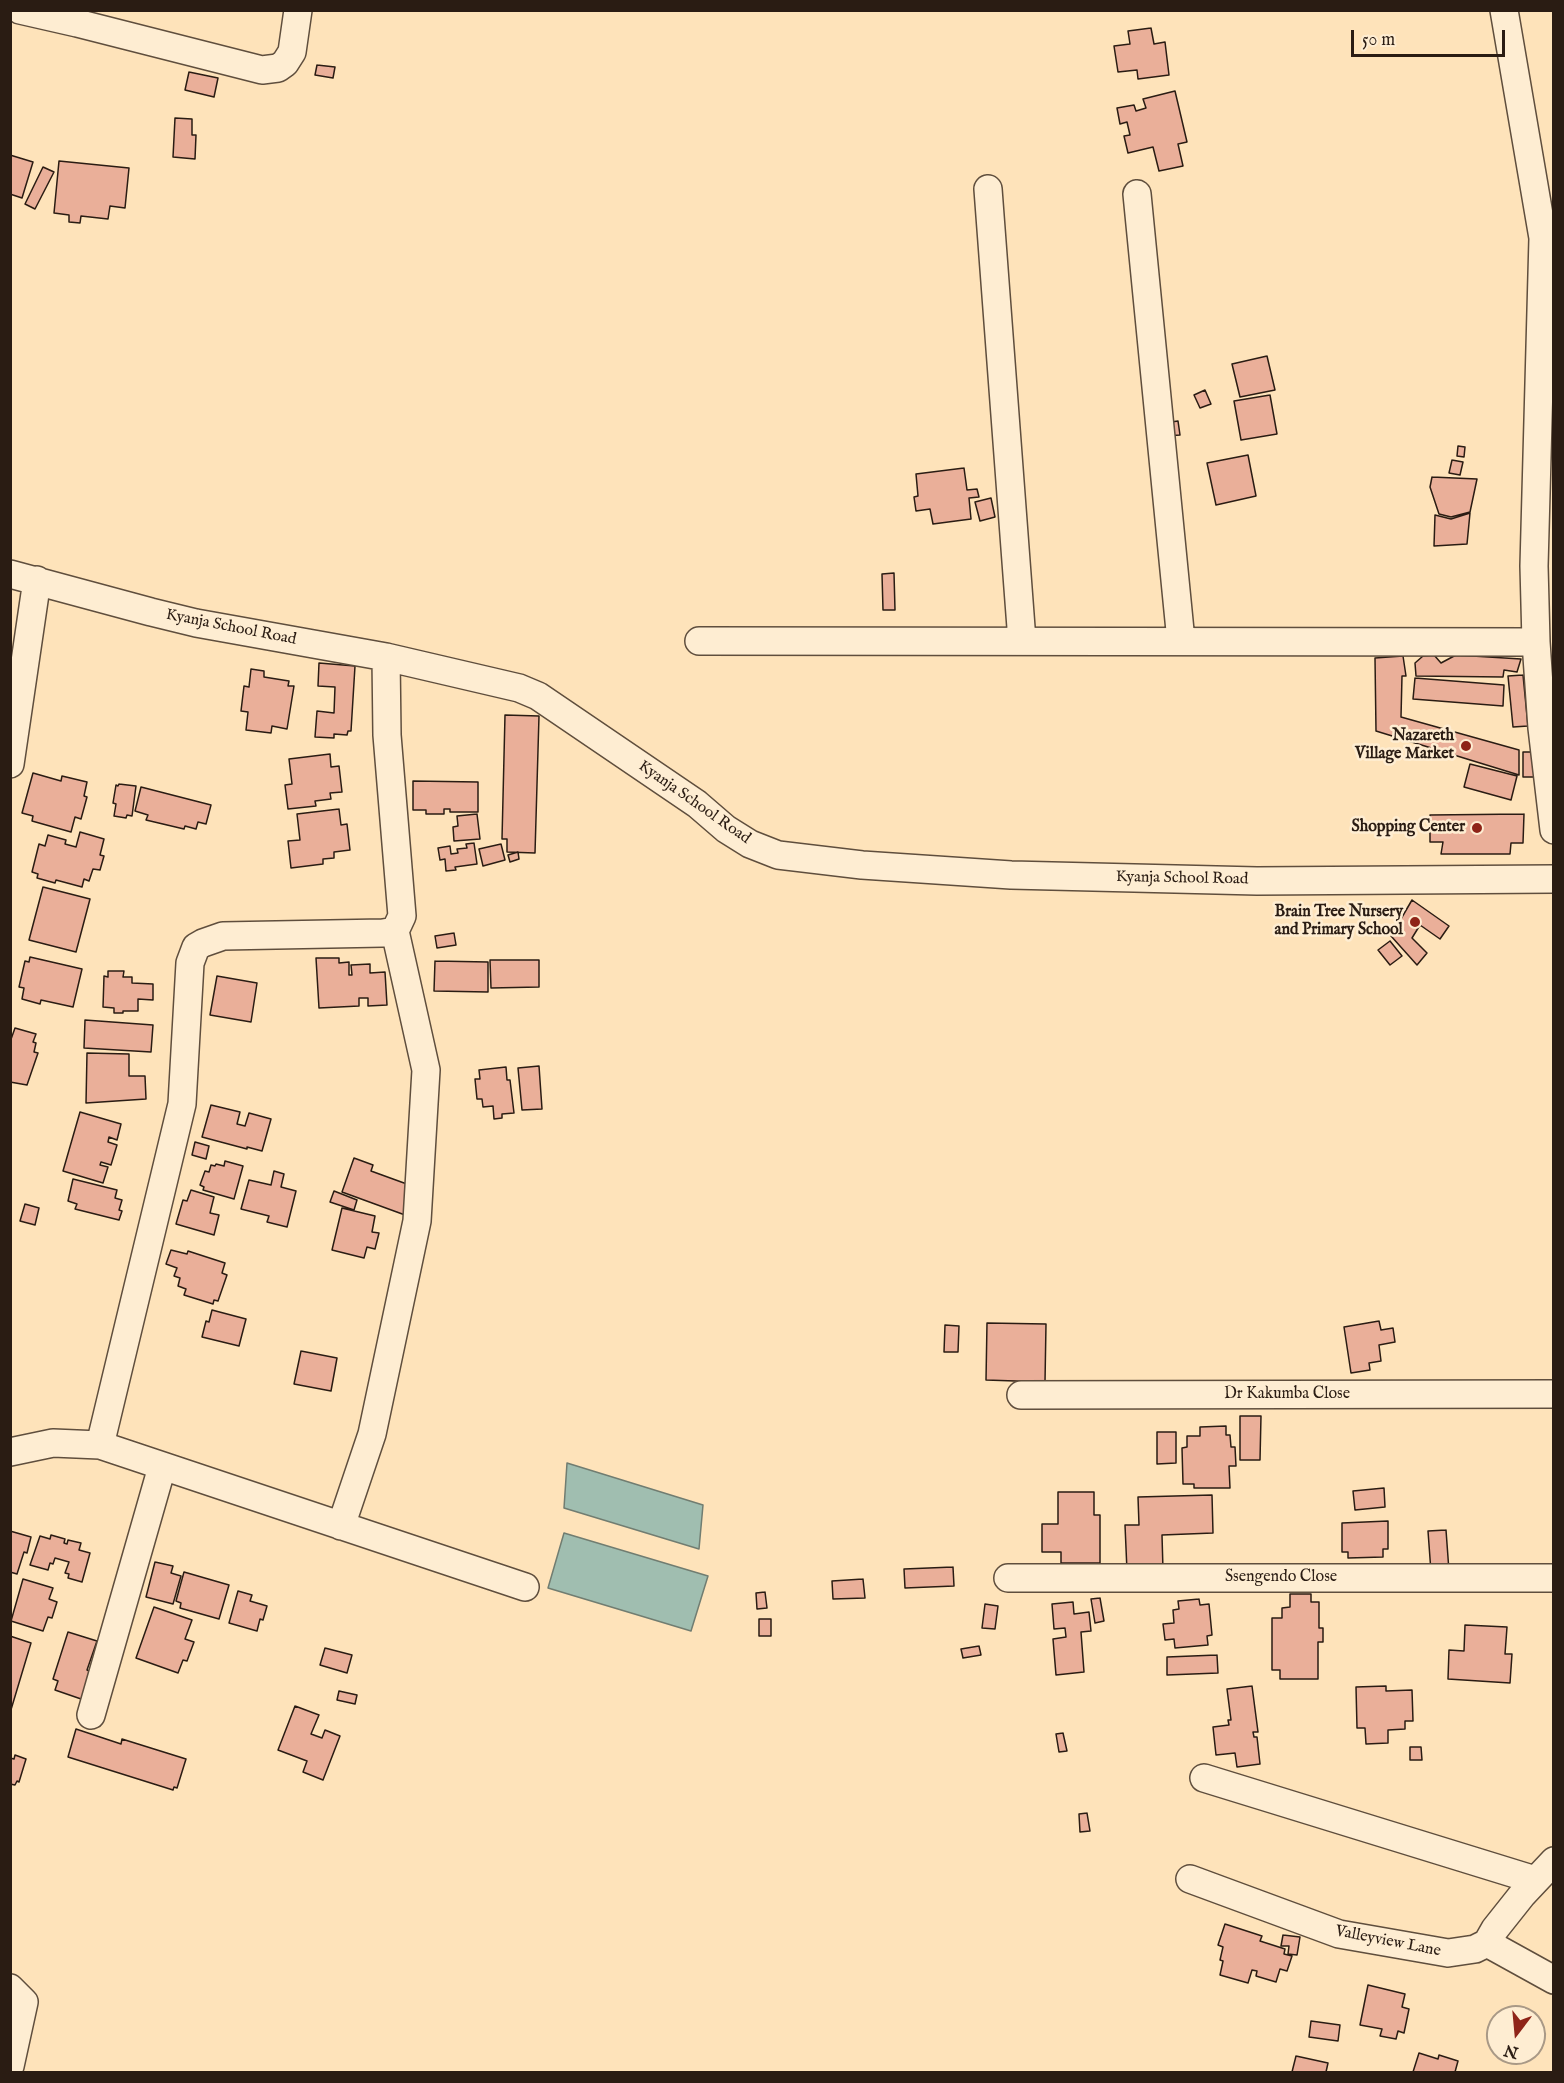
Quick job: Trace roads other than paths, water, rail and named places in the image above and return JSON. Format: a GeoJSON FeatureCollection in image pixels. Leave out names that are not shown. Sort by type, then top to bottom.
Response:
{"type":"FeatureCollection","features":[{"type":"Feature","properties":{"kind":"street"},"geometry":{"type":"LineString","coordinates":[[20,10],[78,17],[262,70],[278,68],[285,63],[292,52],[298,10]]}},
{"type":"Feature","properties":{"kind":"street"},"geometry":{"type":"LineString","coordinates":[[1504,10],[1548,238],[1534,566],[1542,728],[1554,830]]}},
{"type":"Feature","properties":{"kind":"street"},"geometry":{"type":"LineString","coordinates":[[988,189],[1022,641]]}},
{"type":"Feature","properties":{"kind":"street"},"geometry":{"type":"LineString","coordinates":[[1137,194],[1181,641]]}},
{"type":"Feature","properties":{"kind":"street","name":"Kyanja School Road"},"geometry":{"type":"LineString","coordinates":[[10,574],[196,622],[386,657],[489,680],[538,696],[697,804],[726,829],[750,844],[778,855],[862,865],[1011,875],[1257,881],[1554,879]]}},
{"type":"Feature","properties":{"kind":"street"},"geometry":{"type":"LineString","coordinates":[[10,764],[37,580]]}},
{"type":"Feature","properties":{"kind":"street"},"geometry":{"type":"LineString","coordinates":[[699,641],[1536,642]]}},
{"type":"Feature","properties":{"kind":"street"},"geometry":{"type":"LineString","coordinates":[[341,1526],[372,1434],[417,1221],[426,1070],[395,931],[402,916],[387,735],[386,657]]}},
{"type":"Feature","properties":{"kind":"street"},"geometry":{"type":"LineString","coordinates":[[100,1445],[182,1104],[190,963],[196,947],[223,936],[395,931]]}},
{"type":"Feature","properties":{"kind":"street","name":"Dr Kakumba Close"},"geometry":{"type":"LineString","coordinates":[[1021,1395],[1554,1394]]}},
{"type":"Feature","properties":{"kind":"street"},"geometry":{"type":"LineString","coordinates":[[10,1452],[53,1443],[100,1445],[525,1587]]}},
{"type":"Feature","properties":{"kind":"street"},"geometry":{"type":"LineString","coordinates":[[91,1715],[162,1467]]}},
{"type":"Feature","properties":{"kind":"street","name":"Ssengendo Close"},"geometry":{"type":"LineString","coordinates":[[1008,1578],[1554,1578]]}},
{"type":"Feature","properties":{"kind":"street"},"geometry":{"type":"LineString","coordinates":[[1204,1778],[1544,1871],[1509,1910],[1487,1943],[1554,1980]]}},
{"type":"Feature","properties":{"kind":"street","name":"Valleyview Lane"},"geometry":{"type":"LineString","coordinates":[[1190,1879],[1339,1934],[1448,1953],[1463,1953],[1487,1943]]}},
{"type":"Feature","properties":{"kind":"street"},"geometry":{"type":"LineString","coordinates":[[10,1988],[24,2002],[10,2066]]}},
{"type":"Feature","properties":{"kind":"place","name":"Nazareth Village Market"},"geometry":{"type":"Point","coordinates":[1466,746]}},
{"type":"Feature","properties":{"kind":"place","name":"Shopping Center"},"geometry":{"type":"Point","coordinates":[1477,828]}},
{"type":"Feature","properties":{"kind":"place","name":"Brain Tree Nursery and Primary School"},"geometry":{"type":"Point","coordinates":[1415,922]}}]}
